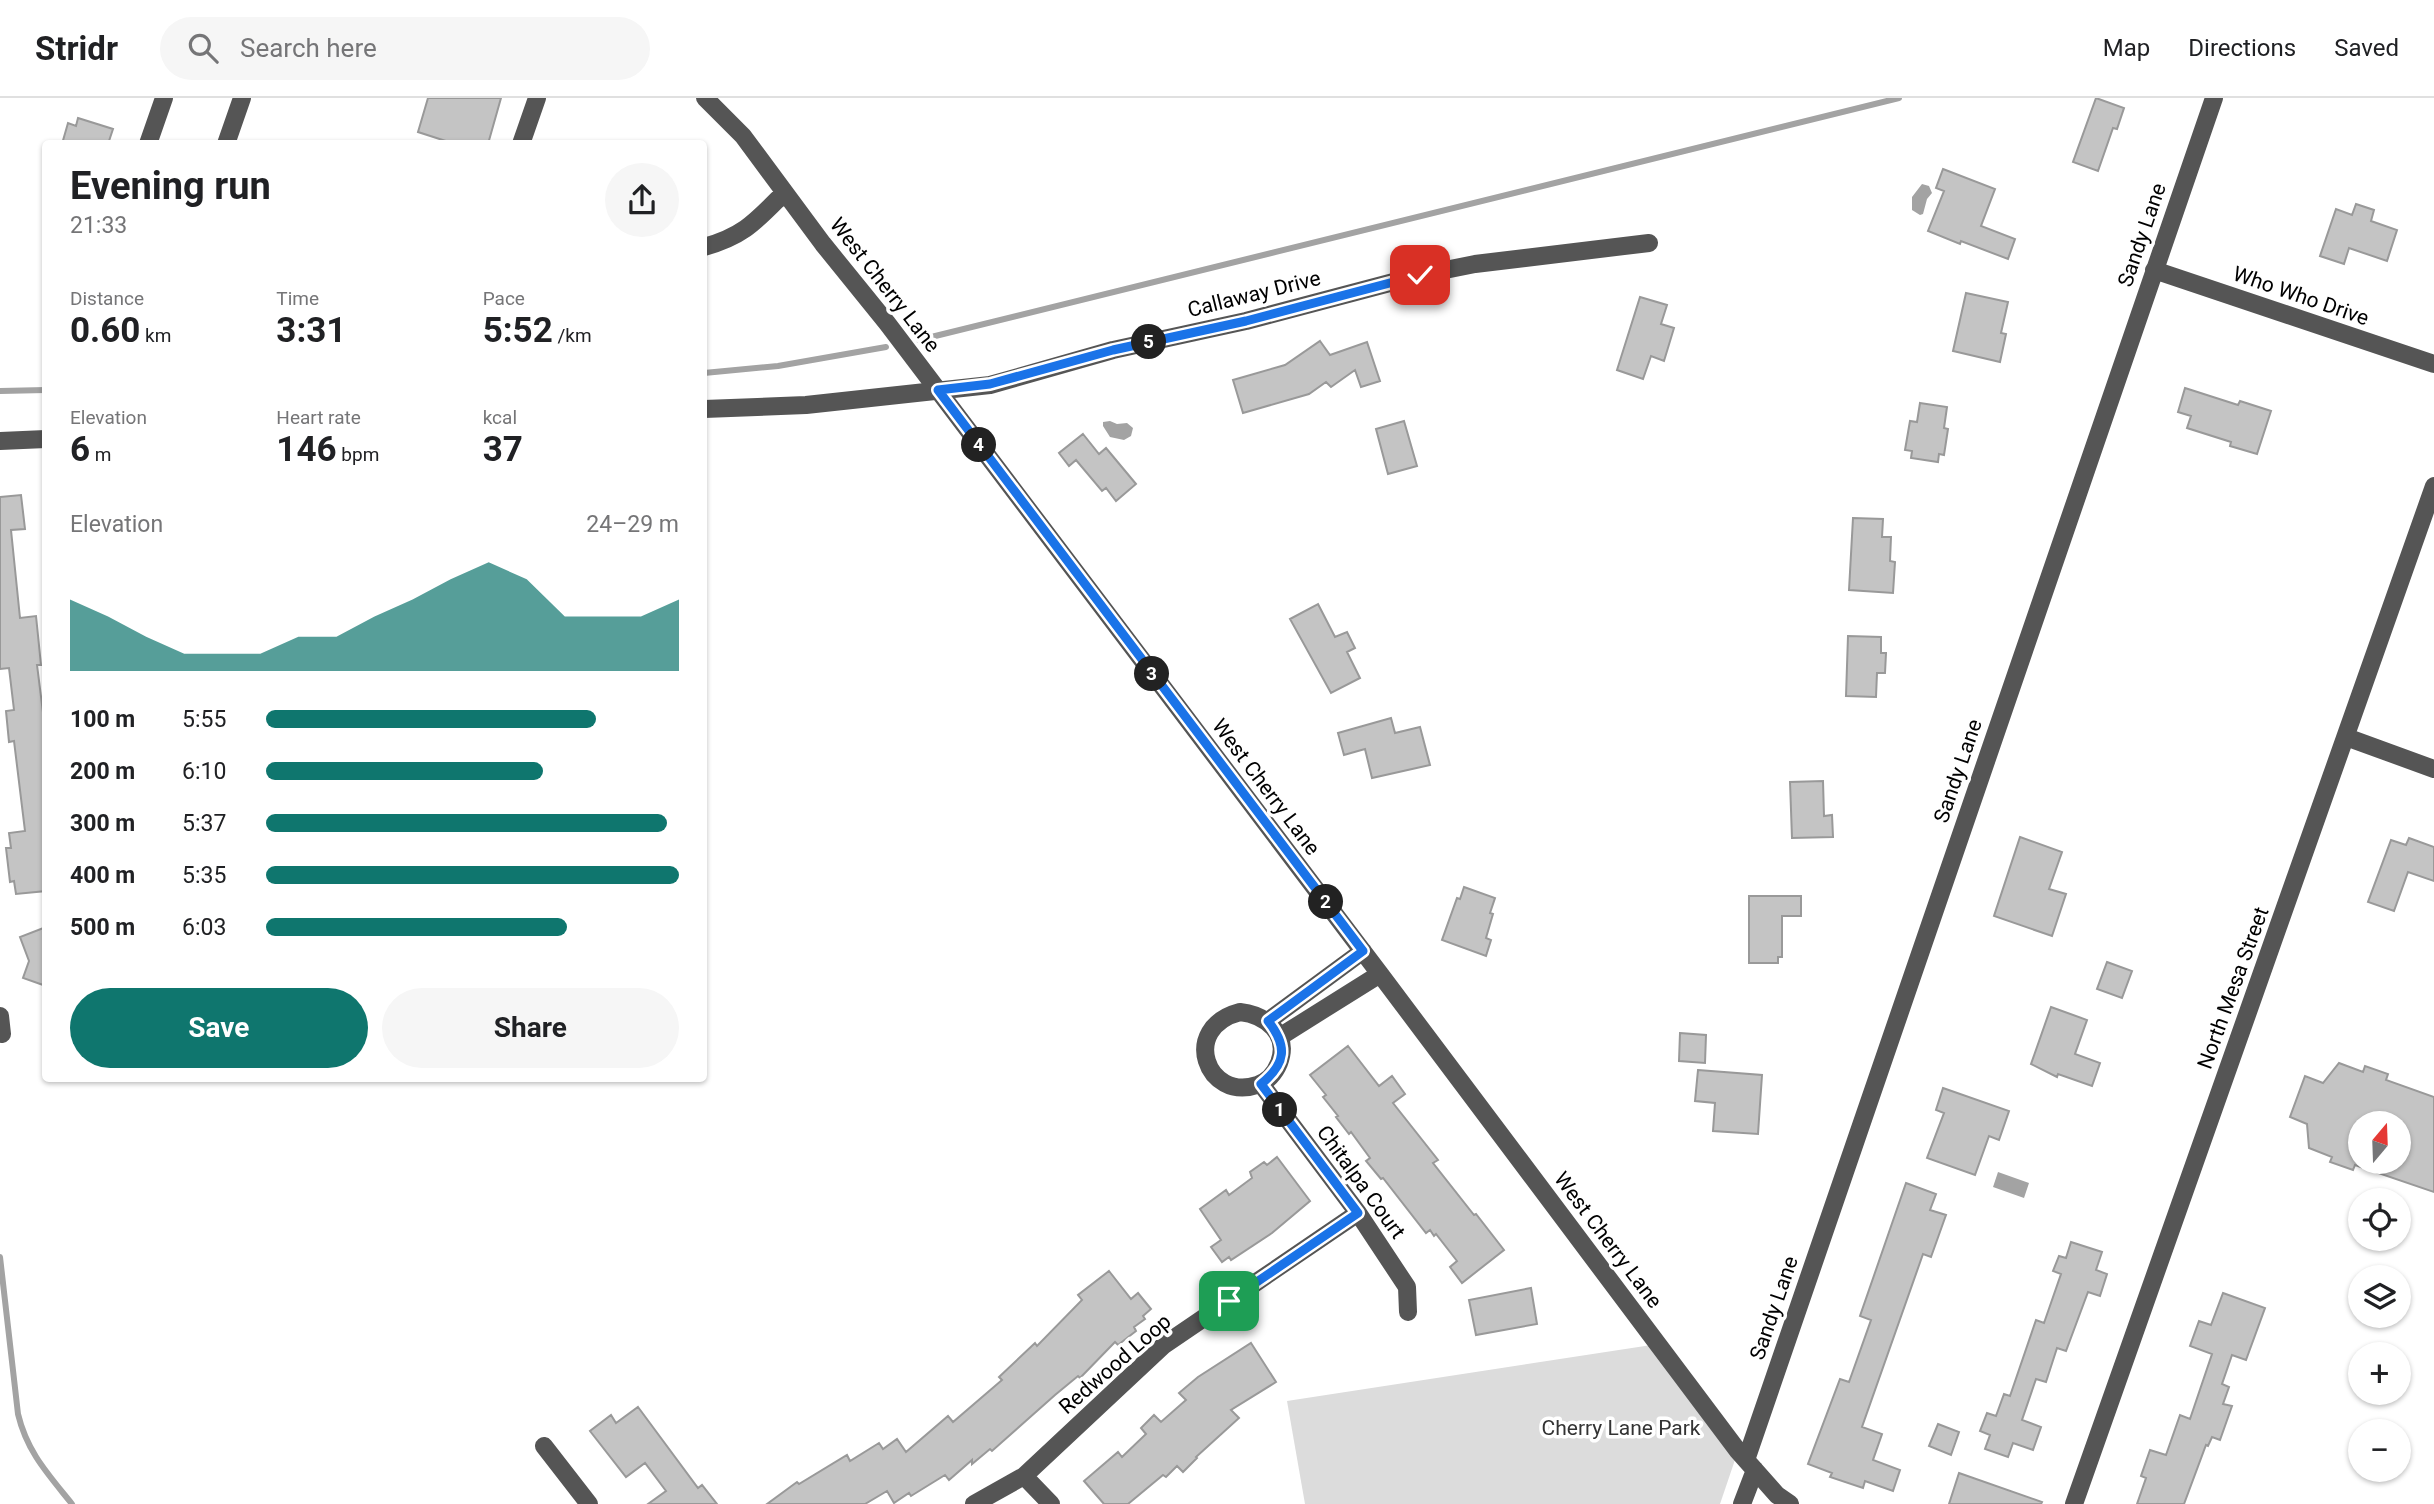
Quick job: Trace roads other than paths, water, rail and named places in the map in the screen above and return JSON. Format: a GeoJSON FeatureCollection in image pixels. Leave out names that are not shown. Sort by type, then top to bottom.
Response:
{"type":"FeatureCollection","features":[{"type":"Feature","properties":{"kind":"street"},"geometry":{"type":"LineString","coordinates":[[149,140],[164,98]]}},
{"type":"Feature","properties":{"kind":"street"},"geometry":{"type":"LineString","coordinates":[[227,140],[242,98]]}},
{"type":"Feature","properties":{"kind":"street"},"geometry":{"type":"LineString","coordinates":[[522,140],[537,98]]}},
{"type":"Feature","properties":{"kind":"street","name":"West Cherry Lane"},"geometry":{"type":"LineString","coordinates":[[705,98],[743,136],[938,390],[1750,1465],[1777,1495],[1790,1504]]}},
{"type":"Feature","properties":{"kind":"street","name":"Sandy Lane"},"geometry":{"type":"LineString","coordinates":[[1742,1504],[1750,1465],[2214,98]]}},
{"type":"Feature","properties":{"kind":"street"},"geometry":{"type":"LineString","coordinates":[[707,246],[729,240],[750,227],[784,192]]}},
{"type":"Feature","properties":{"kind":"street","name":"Callaway Drive"},"geometry":{"type":"LineString","coordinates":[[707,409],[806,405],[990,384],[1113,350],[1246,321],[1442,271],[1515,258],[1649,243]]}},
{"type":"Feature","properties":{"kind":"street","name":"Who Who Drive"},"geometry":{"type":"LineString","coordinates":[[2154,270],[2434,364]]}},
{"type":"Feature","properties":{"kind":"street"},"geometry":{"type":"LineString","coordinates":[[0,441],[42,439]]}},
{"type":"Feature","properties":{"kind":"street","name":"North Mesa Street"},"geometry":{"type":"LineString","coordinates":[[2074,1504],[2434,486]]}},
{"type":"Feature","properties":{"kind":"street"},"geometry":{"type":"LineString","coordinates":[[2346,737],[2434,769]]}},
{"type":"Feature","properties":{"kind":"street"},"geometry":{"type":"LineString","coordinates":[[1268,1021],[1363,951]]}},
{"type":"Feature","properties":{"kind":"street"},"geometry":{"type":"LineString","coordinates":[[1280,1036],[1380,974]]}},
{"type":"Feature","properties":{"kind":"street"},"geometry":{"type":"LineString","coordinates":[[1240,1012],[1255,1014],[1268,1021],[1280,1036],[1280,1062],[1272,1075],[1261,1084],[1246,1088],[1231,1086],[1218,1079],[1209,1067],[1205,1053],[1207,1038],[1214,1025],[1226,1016],[1240,1012]]}},
{"type":"Feature","properties":{"kind":"street","name":"Chitalpa Court"},"geometry":{"type":"LineString","coordinates":[[1261,1084],[1358,1213],[1407,1287],[1408,1312]]}},
{"type":"Feature","properties":{"kind":"street","name":"Redwood Loop"},"geometry":{"type":"LineString","coordinates":[[974,1504],[1024,1476],[1164,1345],[1358,1213]]}},
{"type":"Feature","properties":{"kind":"street"},"geometry":{"type":"LineString","coordinates":[[544,1446],[589,1504]]}},
{"type":"Feature","properties":{"kind":"street"},"geometry":{"type":"LineString","coordinates":[[1024,1476],[1051,1504]]}},
{"type":"Feature","properties":{"kind":"waterway"},"geometry":{"type":"LineString","coordinates":[[919,340],[1899,98]]}},
{"type":"Feature","properties":{"kind":"waterway"},"geometry":{"type":"LineString","coordinates":[[707,373],[778,366],[886,347]]}},
{"type":"Feature","properties":{"kind":"waterway"},"geometry":{"type":"LineString","coordinates":[[0,391],[42,390]]}},
{"type":"Feature","properties":{"kind":"waterway"},"geometry":{"type":"LineString","coordinates":[[0,1257],[18,1414],[22,1428],[39,1462],[72,1504]]}},
{"type":"Feature","properties":{"kind":"park label","name":"Cherry Lane Park"},"geometry":{"type":"Point","coordinates":[1621,1428]}}]}
